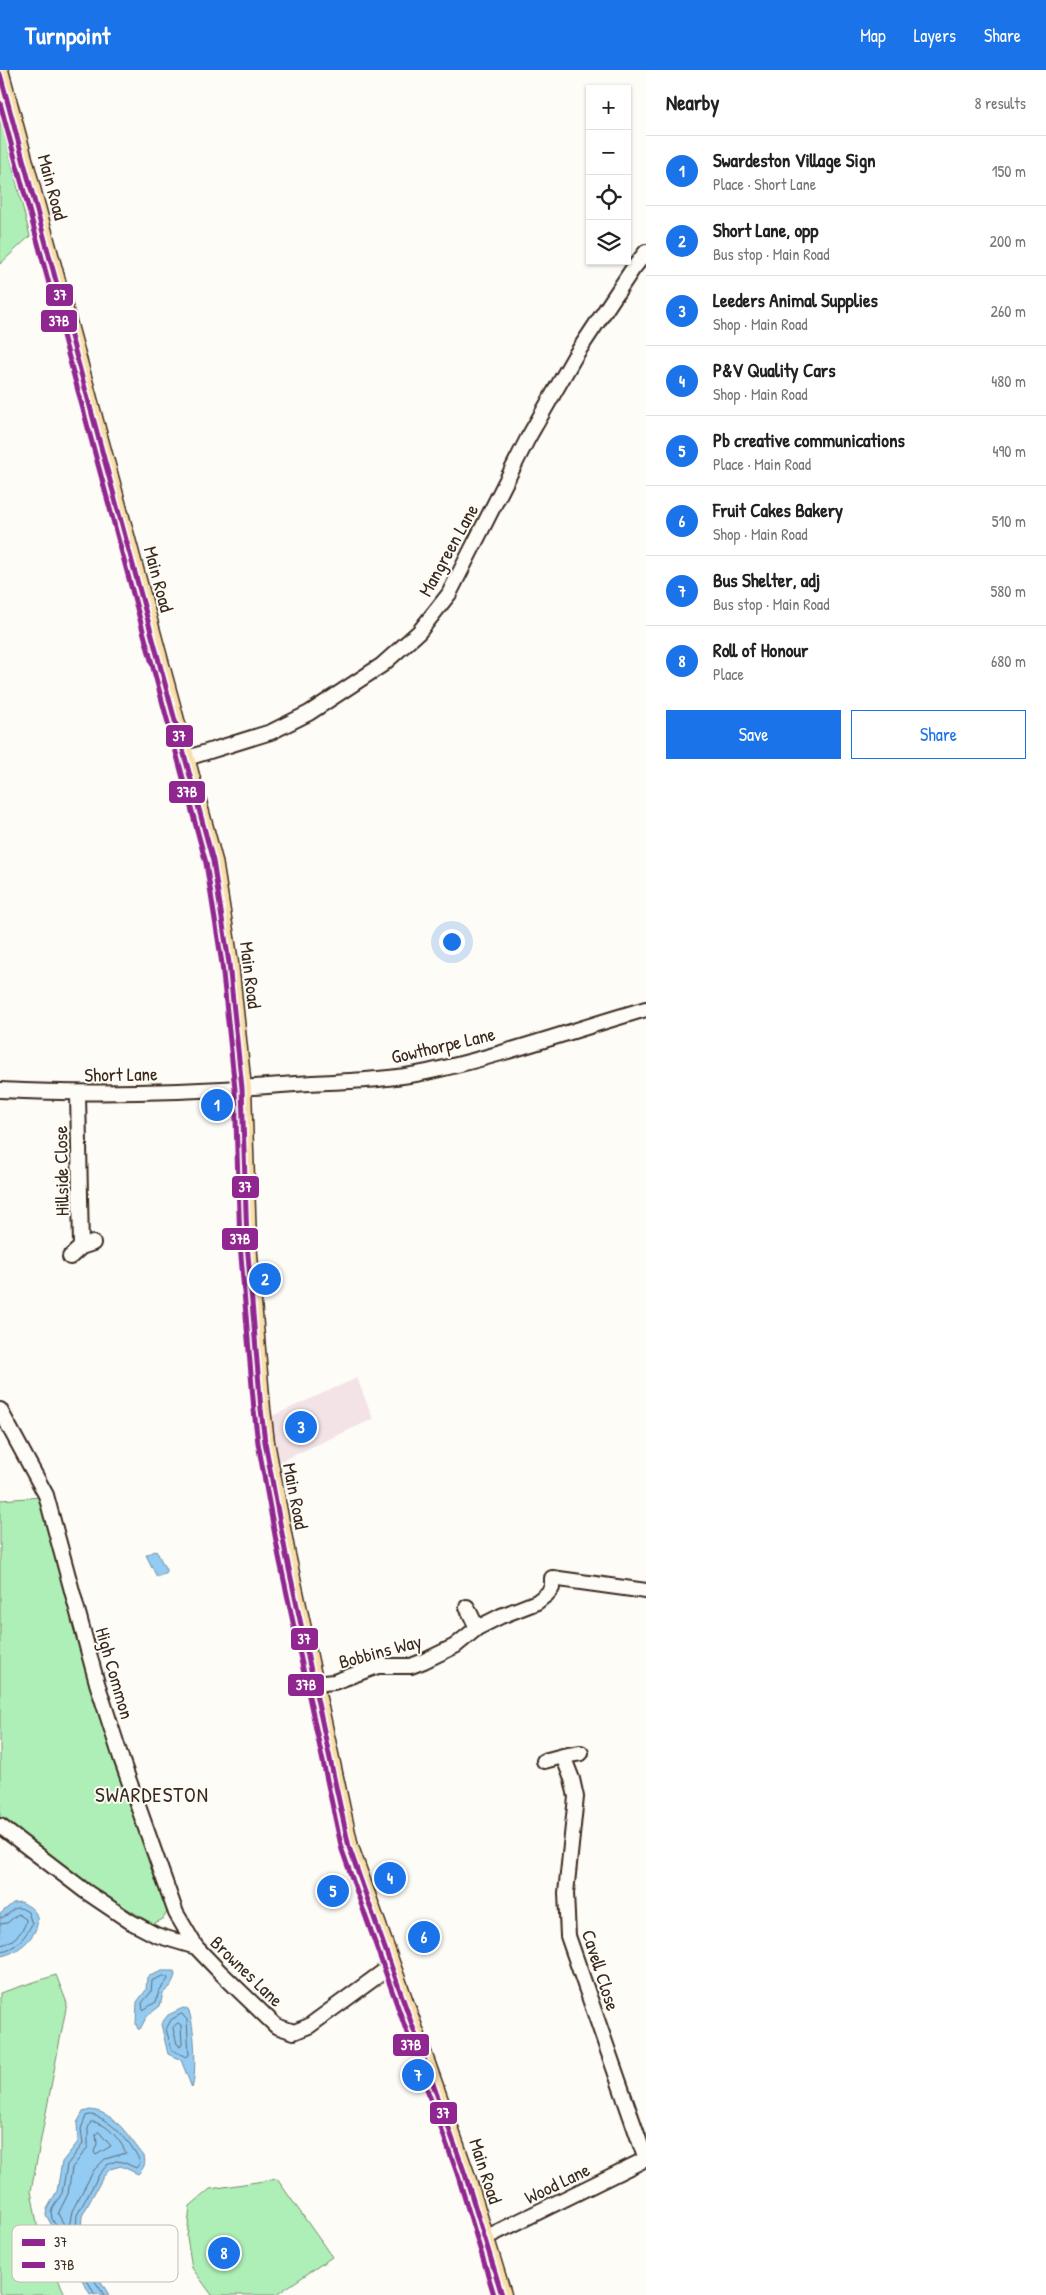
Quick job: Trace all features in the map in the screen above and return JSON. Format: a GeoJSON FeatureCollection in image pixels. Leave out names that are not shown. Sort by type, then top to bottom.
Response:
{"type":"FeatureCollection","features":[{"type":"Feature","properties":{"kind":"main road","name":"Main Road"},"geometry":{"type":"LineString","coordinates":[[0,74],[86,386],[184,759],[213,861],[229,963],[242,1088],[247,1243],[264,1434],[286,1555],[348,1848],[451,2131],[502,2295]]}},
{"type":"Feature","properties":{"kind":"street","name":"Mangreen Lane"},"geometry":{"type":"LineString","coordinates":[[184,759],[271,732],[309,713],[382,665],[419,632],[449,594],[528,438],[575,356],[646,252]]}},
{"type":"Feature","properties":{"kind":"street","name":"Gowthorpe Lane"},"geometry":{"type":"LineString","coordinates":[[242,1088],[383,1078],[425,1072],[464,1063],[646,1009]]}},
{"type":"Feature","properties":{"kind":"street","name":"Short Lane"},"geometry":{"type":"LineString","coordinates":[[0,1090],[78,1094],[203,1091],[242,1088]]}},
{"type":"Feature","properties":{"kind":"street","name":"Hillside Close"},"geometry":{"type":"LineString","coordinates":[[70,1257],[87,1245],[78,1094]]}},
{"type":"Feature","properties":{"kind":"street","name":"High Common"},"geometry":{"type":"LineString","coordinates":[[0,1410],[46,1495],[97,1683],[122,1761],[176,1913],[196,1947]]}},
{"type":"Feature","properties":{"kind":"street","name":"Bobbins Way"},"geometry":{"type":"LineString","coordinates":[[313,1684],[334,1682],[378,1666],[411,1666],[455,1646],[477,1628],[536,1602],[552,1588],[552,1578],[646,1591]]}},
{"type":"Feature","properties":{"kind":"street"},"geometry":{"type":"LineString","coordinates":[[467,1608],[477,1628]]}},
{"type":"Feature","properties":{"kind":"street"},"geometry":{"type":"LineString","coordinates":[[544,1761],[581,1753]]}},
{"type":"Feature","properties":{"kind":"street","name":"Cavell Close"},"geometry":{"type":"LineString","coordinates":[[563,1756],[572,1779],[576,1797],[566,1893],[568,1936],[646,2160]]}},
{"type":"Feature","properties":{"kind":"street","name":"Brownes Lane"},"geometry":{"type":"LineString","coordinates":[[0,1826],[84,1891],[130,1922],[156,1934],[196,1947],[276,2026],[294,2032],[309,2026],[391,1966]]}},
{"type":"Feature","properties":{"kind":"street","name":"Wood Lane"},"geometry":{"type":"LineString","coordinates":[[484,2238],[646,2160]]}},
{"type":"Feature","properties":{"kind":"shaded area"},"geometry":{"type":"Polygon","coordinates":[[[357,1378],[373,1419],[279,1462],[272,1416],[357,1378]]]}},
{"type":"Feature","properties":{"kind":"green space"},"geometry":{"type":"Polygon","coordinates":[[[0,117],[30,236],[0,264],[0,117]]]}},
{"type":"Feature","properties":{"kind":"green space"},"geometry":{"type":"Polygon","coordinates":[[[42,1497],[168,1910],[163,1919],[153,1924],[89,1886],[0,1820],[0,1500],[42,1497]]]}},
{"type":"Feature","properties":{"kind":"green space"},"geometry":{"type":"Polygon","coordinates":[[[56,1975],[67,2003],[31,2191],[37,2225],[12,2225],[12,2282],[59,2282],[64,2295],[0,2295],[0,1993],[56,1975]]]}},
{"type":"Feature","properties":{"kind":"green space"},"geometry":{"type":"Polygon","coordinates":[[[277,2179],[332,2257],[276,2295],[212,2295],[192,2268],[187,2237],[190,2206],[210,2189],[277,2179]]]}},
{"type":"Feature","properties":{"kind":"water"},"geometry":{"type":"Polygon","coordinates":[[[156,1550],[167,1572],[157,1577],[146,1555],[156,1550]]]}},
{"type":"Feature","properties":{"kind":"water"},"geometry":{"type":"Polygon","coordinates":[[[21,1902],[32,1908],[36,1914],[36,1928],[27,1942],[21,1947],[14,1952],[0,1956],[0,1914],[13,1903],[21,1902]]]}},
{"type":"Feature","properties":{"kind":"water"},"geometry":{"type":"Polygon","coordinates":[[[162,1971],[174,1971],[175,1975],[171,1986],[163,1993],[160,2006],[147,2016],[140,2029],[138,2029],[136,2024],[137,2002],[146,1990],[147,1977],[162,1971]]]}},
{"type":"Feature","properties":{"kind":"water"},"geometry":{"type":"Polygon","coordinates":[[[183,2008],[188,2010],[194,2037],[195,2061],[192,2088],[181,2060],[168,2054],[161,2024],[168,2015],[183,2008]]]}},
{"type":"Feature","properties":{"kind":"water"},"geometry":{"type":"Polygon","coordinates":[[[90,2110],[99,2112],[115,2121],[144,2156],[144,2166],[138,2174],[121,2166],[110,2169],[103,2177],[82,2216],[81,2225],[52,2225],[46,2215],[47,2209],[57,2191],[62,2162],[78,2142],[77,2123],[83,2112],[90,2110]]]}},
{"type":"Feature","properties":{"kind":"water"},"geometry":{"type":"Polygon","coordinates":[[[83,2282],[101,2282],[109,2295],[90,2294],[83,2282]]]}},
{"type":"Feature","properties":{"kind":"transit line","name":"37"},"geometry":{"type":"LineString","coordinates":[[0,74],[213,861],[229,963],[242,1088],[247,1243],[265,1442],[286,1555],[349,1847],[465,2174],[502,2295]]}},
{"type":"Feature","properties":{"kind":"transit line","name":"37B"},"geometry":{"type":"LineString","coordinates":[[0,103],[206,863],[222,964],[235,1089],[240,1244],[258,1443],[279,1557],[342,1850],[458,2176],[494,2295]]}},
{"type":"Feature","properties":{"kind":"place","name":"Swardeston Village Sign"},"geometry":{"type":"Point","coordinates":[217,1105]}},
{"type":"Feature","properties":{"kind":"place","name":"Short Lane, opp"},"geometry":{"type":"Point","coordinates":[265,1279]}},
{"type":"Feature","properties":{"kind":"place","name":"Leeders Animal Supplies"},"geometry":{"type":"Point","coordinates":[301,1427]}},
{"type":"Feature","properties":{"kind":"place","name":"P&V Quality Cars"},"geometry":{"type":"Point","coordinates":[390,1878]}},
{"type":"Feature","properties":{"kind":"place","name":"Pb creative communications"},"geometry":{"type":"Point","coordinates":[333,1891]}},
{"type":"Feature","properties":{"kind":"place","name":"Fruit Cakes Bakery"},"geometry":{"type":"Point","coordinates":[424,1937]}},
{"type":"Feature","properties":{"kind":"place","name":"Bus Shelter, adj"},"geometry":{"type":"Point","coordinates":[418,2075]}},
{"type":"Feature","properties":{"kind":"place","name":"Roll of Honour"},"geometry":{"type":"Point","coordinates":[224,2253]}},
{"type":"Feature","properties":{"kind":"district","name":"SWARDESTON"},"geometry":{"type":"Point","coordinates":[152,1794]}}]}
